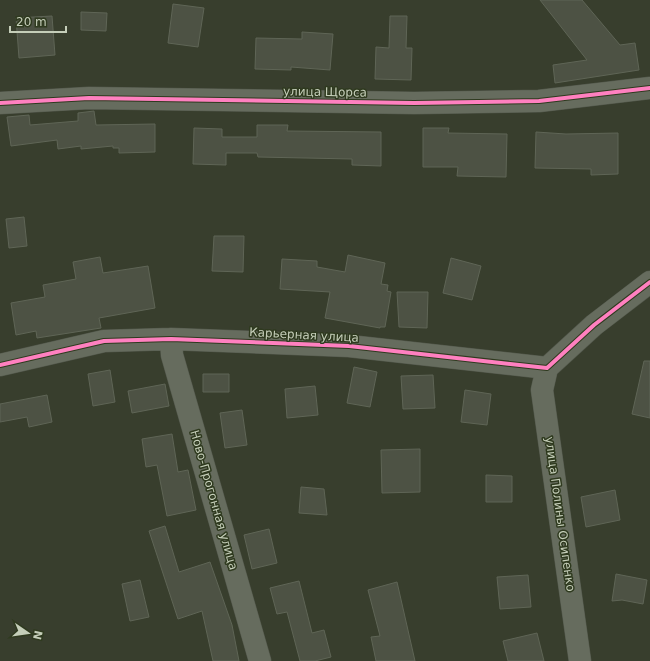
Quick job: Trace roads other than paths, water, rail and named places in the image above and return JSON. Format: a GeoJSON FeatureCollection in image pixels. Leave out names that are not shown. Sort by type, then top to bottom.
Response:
{"type":"FeatureCollection","features":[{"type":"Feature","properties":{"kind":"street","name":"улица Щорса"},"geometry":{"type":"LineString","coordinates":[[0,103],[89,98],[414,103],[539,101],[650,88]]}},
{"type":"Feature","properties":{"kind":"street"},"geometry":{"type":"LineString","coordinates":[[547,368],[594,325],[650,282]]}},
{"type":"Feature","properties":{"kind":"street","name":"Карьерная улица"},"geometry":{"type":"LineString","coordinates":[[0,365],[104,341],[171,339],[348,346],[547,368]]}},
{"type":"Feature","properties":{"kind":"street","name":"Ново-Прогонная улица"},"geometry":{"type":"LineString","coordinates":[[171,339],[172,355],[260,661]]}},
{"type":"Feature","properties":{"kind":"street","name":"улица Полины Осипенко"},"geometry":{"type":"LineString","coordinates":[[547,368],[542,390],[580,661]]}}]}
